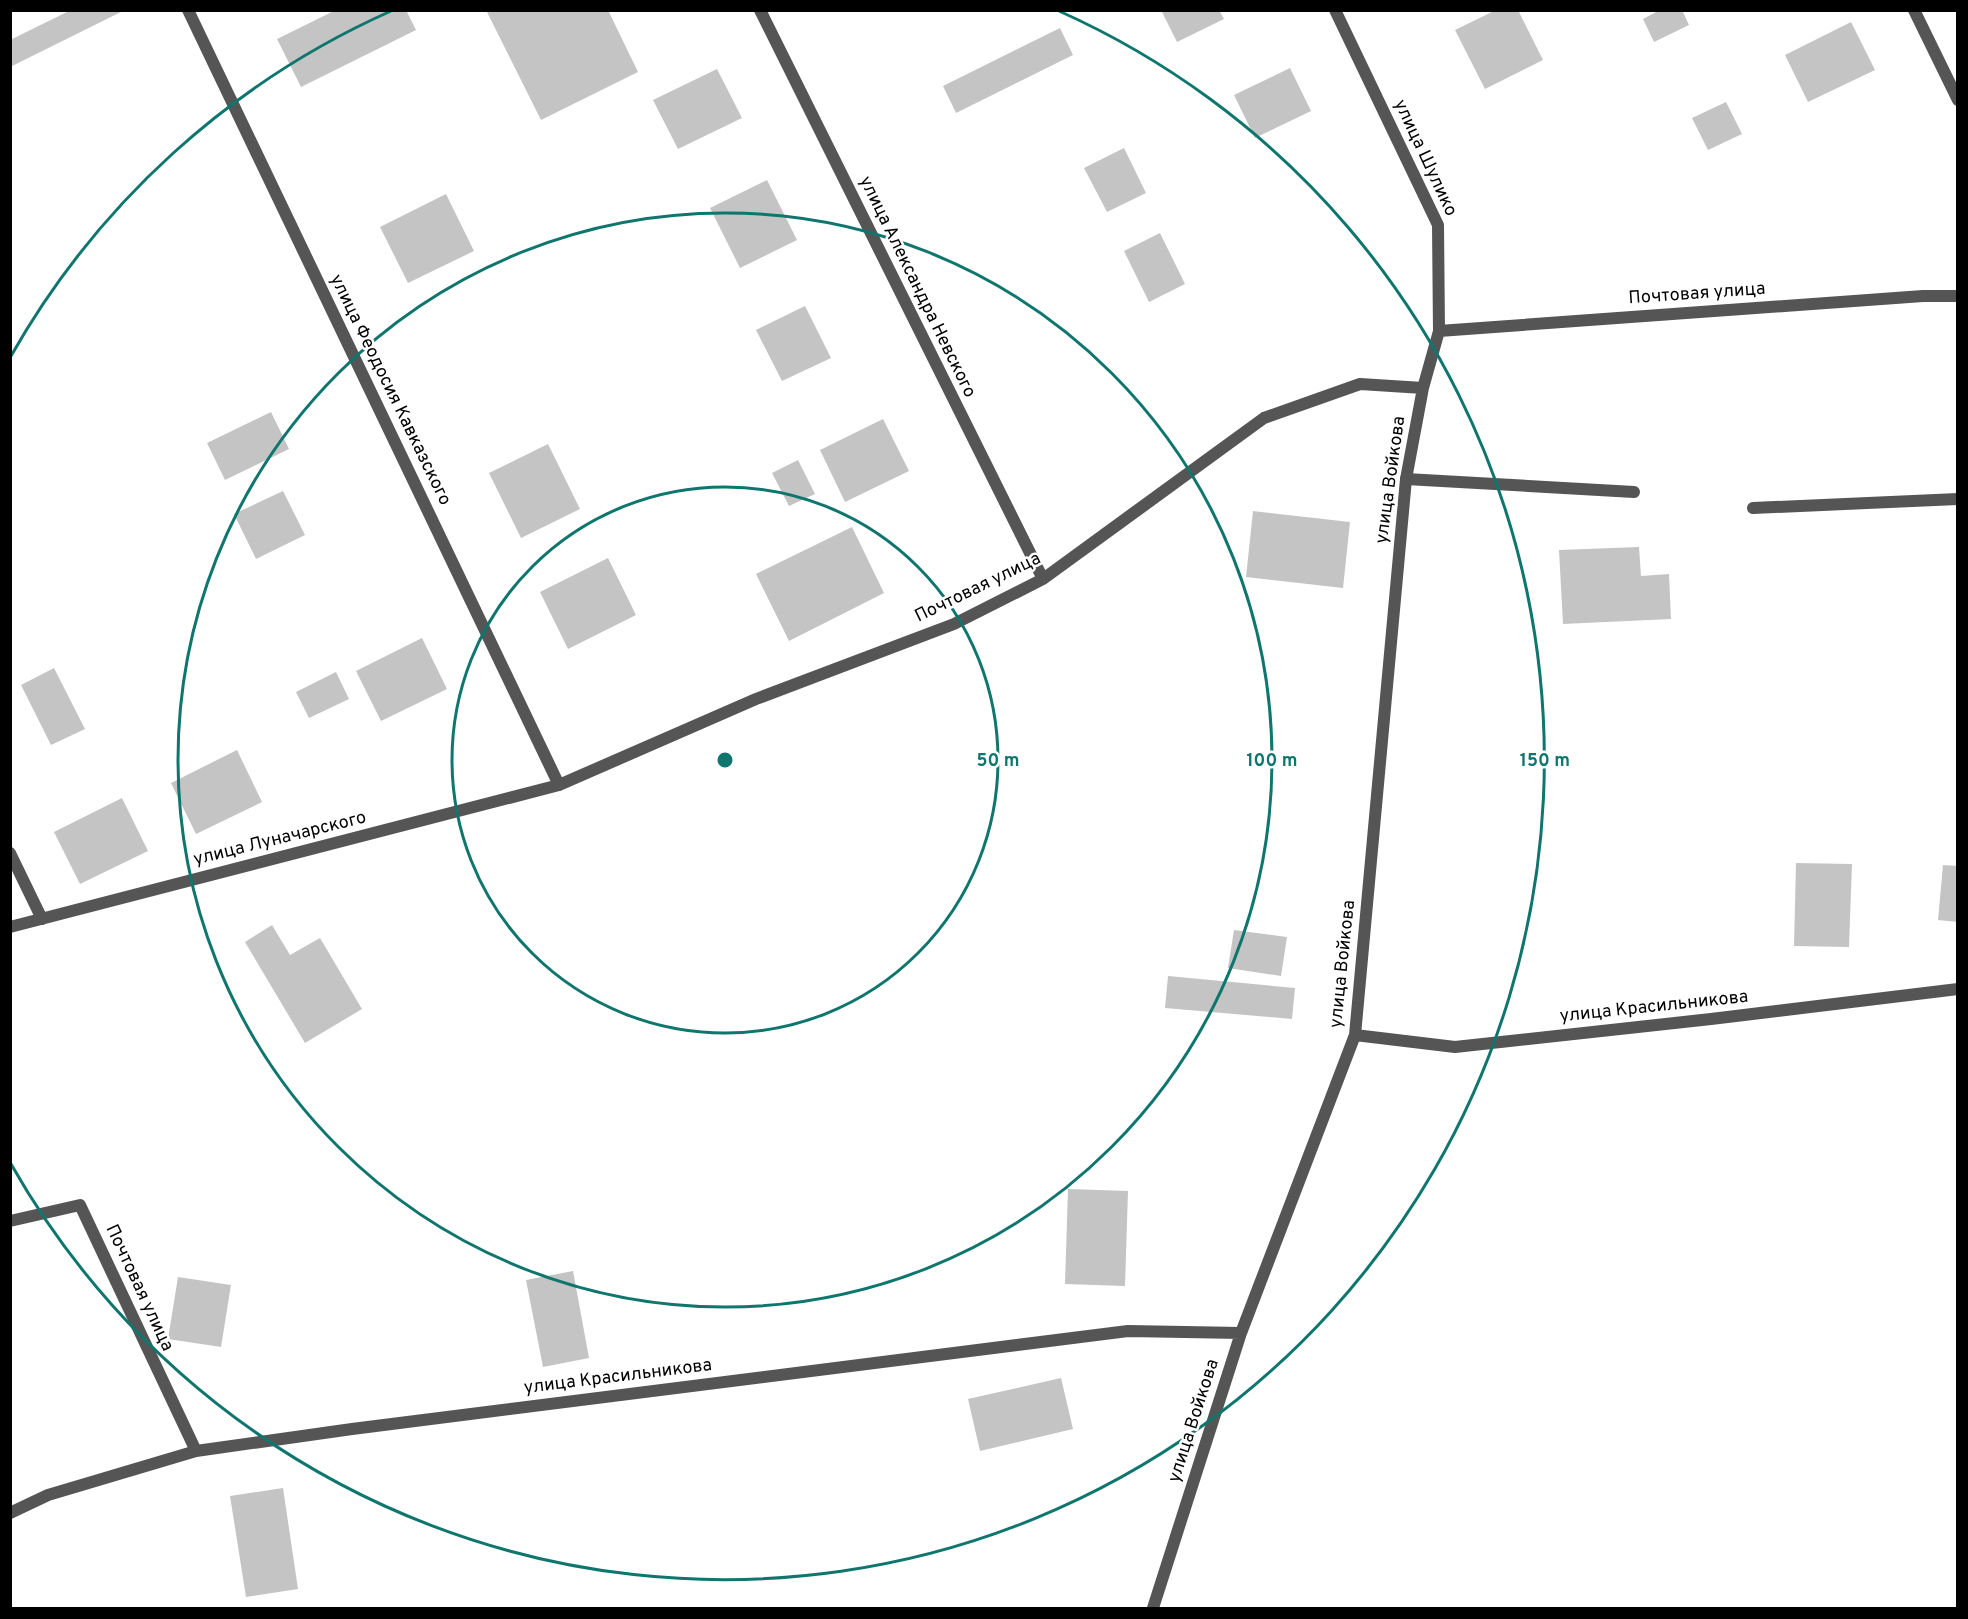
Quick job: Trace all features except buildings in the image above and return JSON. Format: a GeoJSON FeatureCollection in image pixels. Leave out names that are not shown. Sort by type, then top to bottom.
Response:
{"type":"FeatureCollection","features":[{"type":"Feature","properties":{"kind":"street","name":"улица Феодосия Кавказского"},"geometry":{"type":"LineString","coordinates":[[188,10],[559,785]]}},
{"type":"Feature","properties":{"kind":"street","name":"улица Александра Невского"},"geometry":{"type":"LineString","coordinates":[[760,10],[1043,579]]}},
{"type":"Feature","properties":{"kind":"street","name":"улица Шулико"},"geometry":{"type":"LineString","coordinates":[[1335,10],[1438,225],[1439,331]]}},
{"type":"Feature","properties":{"kind":"street"},"geometry":{"type":"LineString","coordinates":[[1914,10],[1958,100]]}},
{"type":"Feature","properties":{"kind":"street","name":"Почтовая улица"},"geometry":{"type":"LineString","coordinates":[[1439,331],[1923,296],[1958,296]]}},
{"type":"Feature","properties":{"kind":"street","name":"улица Войкова"},"geometry":{"type":"LineString","coordinates":[[1153,1608],[1241,1333],[1355,1035],[1406,479],[1423,388],[1439,331]]}},
{"type":"Feature","properties":{"kind":"street","name":"Почтовая улица"},"geometry":{"type":"LineString","coordinates":[[559,785],[756,699],[954,624],[1043,579],[1264,418],[1360,384],[1423,388]]}},
{"type":"Feature","properties":{"kind":"street"},"geometry":{"type":"LineString","coordinates":[[1406,479],[1634,492]]}},
{"type":"Feature","properties":{"kind":"street"},"geometry":{"type":"LineString","coordinates":[[1753,508],[1958,499]]}},
{"type":"Feature","properties":{"kind":"street","name":"улица Луначарского"},"geometry":{"type":"LineString","coordinates":[[10,927],[559,785]]}},
{"type":"Feature","properties":{"kind":"street"},"geometry":{"type":"LineString","coordinates":[[10,853],[42,919]]}},
{"type":"Feature","properties":{"kind":"street","name":"улица Красильникова"},"geometry":{"type":"LineString","coordinates":[[1355,1035],[1455,1047],[1958,989]]}},
{"type":"Feature","properties":{"kind":"street","name":"Почтовая улица"},"geometry":{"type":"LineString","coordinates":[[10,1221],[80,1205],[196,1451]]}},
{"type":"Feature","properties":{"kind":"street","name":"улица Красильникова"},"geometry":{"type":"LineString","coordinates":[[10,1513],[48,1495],[196,1451],[352,1429],[1128,1332],[1241,1333]]}}]}
